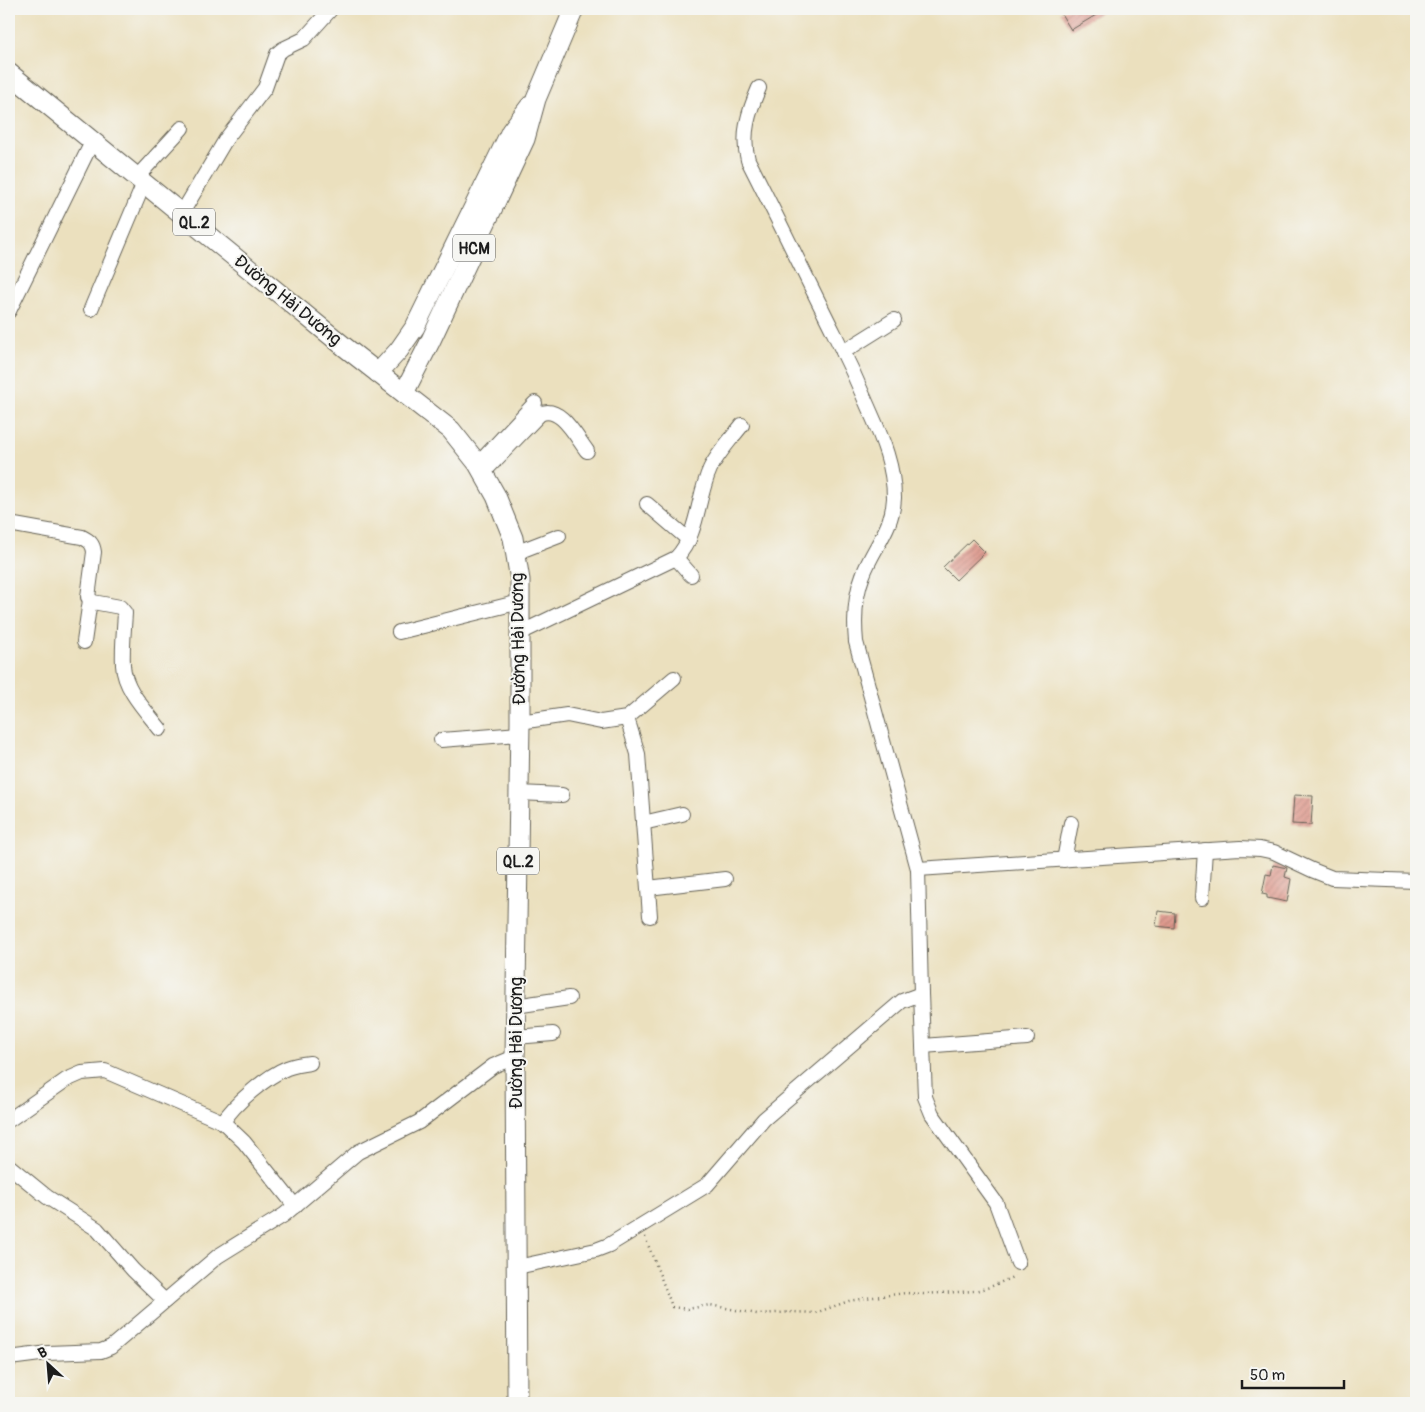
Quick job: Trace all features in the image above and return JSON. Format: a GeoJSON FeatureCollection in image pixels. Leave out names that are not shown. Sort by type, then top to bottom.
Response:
{"type":"FeatureCollection","features":[{"type":"Feature","properties":{"kind":"highway","name":"HCM"},"geometry":{"type":"LineString","coordinates":[[404,393],[430,342],[525,139],[536,99],[574,9]]}},
{"type":"Feature","properties":{"kind":"highway","name":"Đường Hải Dương"},"geometry":{"type":"LineString","coordinates":[[9,72],[92,142],[451,430],[480,468],[496,496],[513,538],[520,580],[520,728],[514,1057],[517,1403]]}},
{"type":"Feature","properties":{"kind":"highway","name":"HCM"},"geometry":{"type":"LineString","coordinates":[[378,373],[399,350],[415,327],[511,131],[536,99]]}},
{"type":"Feature","properties":{"kind":"street"},"geometry":{"type":"LineString","coordinates":[[182,213],[226,139],[265,88],[277,54],[304,39],[331,9]]}},
{"type":"Feature","properties":{"kind":"street"},"geometry":{"type":"LineString","coordinates":[[759,88],[750,110],[745,138],[748,160],[843,352],[884,442],[892,470],[894,500],[891,518],[885,534],[863,575],[856,604],[854,624],[856,642],[918,869],[925,1097],[932,1114],[996,1203],[1018,1263]]}},
{"type":"Feature","properties":{"kind":"street"},"geometry":{"type":"LineString","coordinates":[[91,309],[140,180],[182,128]]}},
{"type":"Feature","properties":{"kind":"street"},"geometry":{"type":"LineString","coordinates":[[9,311],[92,142]]}},
{"type":"Feature","properties":{"kind":"street"},"geometry":{"type":"LineString","coordinates":[[843,352],[894,320]]}},
{"type":"Feature","properties":{"kind":"street"},"geometry":{"type":"LineString","coordinates":[[480,468],[535,403]]}},
{"type":"Feature","properties":{"kind":"street"},"geometry":{"type":"LineString","coordinates":[[480,468],[540,414],[545,412],[554,412],[563,419],[586,451]]}},
{"type":"Feature","properties":{"kind":"street"},"geometry":{"type":"LineString","coordinates":[[520,633],[676,558],[689,540],[710,469],[742,425]]}},
{"type":"Feature","properties":{"kind":"street"},"geometry":{"type":"LineString","coordinates":[[647,504],[689,540]]}},
{"type":"Feature","properties":{"kind":"street"},"geometry":{"type":"LineString","coordinates":[[9,524],[82,537],[89,540],[93,545],[94,552],[88,593],[90,600],[84,642]]}},
{"type":"Feature","properties":{"kind":"street"},"geometry":{"type":"LineString","coordinates":[[515,553],[559,536]]}},
{"type":"Feature","properties":{"kind":"street"},"geometry":{"type":"LineString","coordinates":[[676,558],[691,575]]}},
{"type":"Feature","properties":{"kind":"street"},"geometry":{"type":"LineString","coordinates":[[90,600],[120,607],[124,610],[123,666],[125,676],[130,687],[160,729]]}},
{"type":"Feature","properties":{"kind":"street"},"geometry":{"type":"LineString","coordinates":[[399,632],[520,602]]}},
{"type":"Feature","properties":{"kind":"street"},"geometry":{"type":"LineString","coordinates":[[441,740],[520,728],[567,715],[601,722],[627,718],[674,678]]}},
{"type":"Feature","properties":{"kind":"street"},"geometry":{"type":"LineString","coordinates":[[627,718],[638,754],[650,916]]}},
{"type":"Feature","properties":{"kind":"street"},"geometry":{"type":"LineString","coordinates":[[519,793],[562,795]]}},
{"type":"Feature","properties":{"kind":"street"},"geometry":{"type":"LineString","coordinates":[[643,823],[682,814]]}},
{"type":"Feature","properties":{"kind":"street"},"geometry":{"type":"LineString","coordinates":[[1064,860],[1071,823]]}},
{"type":"Feature","properties":{"kind":"street"},"geometry":{"type":"LineString","coordinates":[[918,869],[1205,850],[1260,849],[1274,852],[1332,878],[1416,882]]}},
{"type":"Feature","properties":{"kind":"street"},"geometry":{"type":"LineString","coordinates":[[1202,898],[1205,850]]}},
{"type":"Feature","properties":{"kind":"street"},"geometry":{"type":"LineString","coordinates":[[648,888],[725,879]]}},
{"type":"Feature","properties":{"kind":"street"},"geometry":{"type":"LineString","coordinates":[[517,1267],[596,1250],[609,1245],[707,1185],[771,1113],[902,1001],[921,994]]}},
{"type":"Feature","properties":{"kind":"street"},"geometry":{"type":"LineString","coordinates":[[515,1006],[569,998]]}},
{"type":"Feature","properties":{"kind":"street"},"geometry":{"type":"LineString","coordinates":[[515,1037],[553,1034]]}},
{"type":"Feature","properties":{"kind":"street"},"geometry":{"type":"LineString","coordinates":[[923,1046],[1027,1038]]}},
{"type":"Feature","properties":{"kind":"street"},"geometry":{"type":"LineString","coordinates":[[9,1358],[48,1353],[101,1351],[111,1346],[218,1256],[278,1219],[358,1152],[419,1122],[493,1066],[514,1057]]}},
{"type":"Feature","properties":{"kind":"street"},"geometry":{"type":"LineString","coordinates":[[222,1122],[230,1110],[271,1077],[294,1066],[310,1063]]}},
{"type":"Feature","properties":{"kind":"street"},"geometry":{"type":"LineString","coordinates":[[9,1120],[66,1080],[82,1073],[105,1071],[222,1122],[244,1142],[295,1206]]}},
{"type":"Feature","properties":{"kind":"street"},"geometry":{"type":"LineString","coordinates":[[9,1166],[47,1197],[97,1229],[133,1270],[165,1302]]}},
{"type":"Feature","properties":{"kind":"path"},"geometry":{"type":"LineString","coordinates":[[639,1228],[647,1239],[672,1307],[687,1309],[704,1305],[757,1314],[816,1313],[849,1301],[866,1298],[906,1293],[975,1291],[1014,1276],[1019,1269],[1018,1263]]}},
{"type":"Feature","properties":{"kind":"building"},"geometry":{"type":"Polygon","coordinates":[[[1066,9],[1106,9],[1071,30],[1060,12],[1066,9]]]}},
{"type":"Feature","properties":{"kind":"building"},"geometry":{"type":"Polygon","coordinates":[[[972,539],[985,552],[956,580],[943,567],[972,539]]]}},
{"type":"Feature","properties":{"kind":"building"},"geometry":{"type":"Polygon","coordinates":[[[1294,795],[1313,796],[1311,825],[1292,824],[1294,795]]]}},
{"type":"Feature","properties":{"kind":"building"},"geometry":{"type":"Polygon","coordinates":[[[1273,865],[1287,868],[1285,877],[1291,879],[1287,902],[1267,898],[1267,895],[1262,894],[1266,874],[1271,875],[1273,865]]]}},
{"type":"Feature","properties":{"kind":"building"},"geometry":{"type":"Polygon","coordinates":[[[1158,911],[1175,913],[1174,928],[1156,926],[1158,911]]]}}]}
